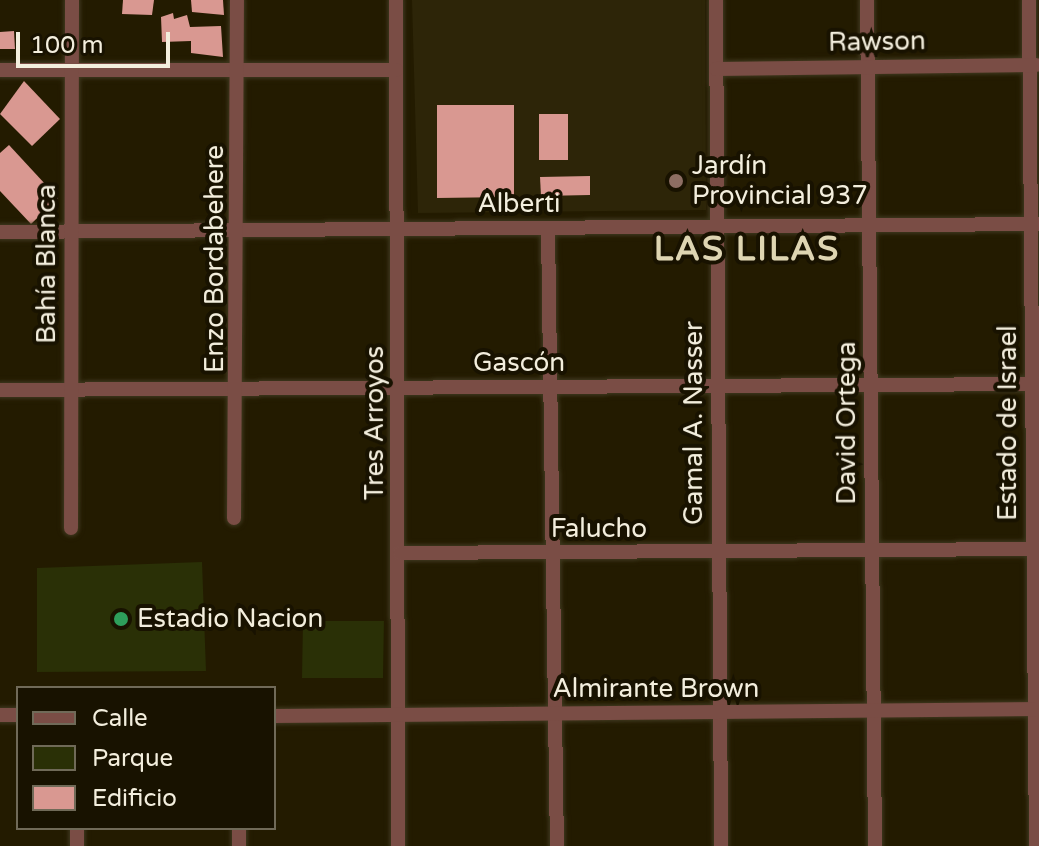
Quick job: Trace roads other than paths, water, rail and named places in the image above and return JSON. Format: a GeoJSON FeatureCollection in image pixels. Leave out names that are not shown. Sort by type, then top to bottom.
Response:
{"type":"FeatureCollection","features":[{"type":"Feature","properties":{"kind":"street","name":"Bahía Blanca"},"geometry":{"type":"LineString","coordinates":[[71,528],[72,0]]}},
{"type":"Feature","properties":{"kind":"street","name":"Enzo Bordabehere"},"geometry":{"type":"LineString","coordinates":[[234,518],[240,390],[237,0]]}},
{"type":"Feature","properties":{"kind":"street","name":"Tres Arroyos"},"geometry":{"type":"LineString","coordinates":[[396,0],[400,553],[395,715],[398,846]]}},
{"type":"Feature","properties":{"kind":"street","name":"Gamal A. Nasser"},"geometry":{"type":"LineString","coordinates":[[716,0],[721,846]]}},
{"type":"Feature","properties":{"kind":"street","name":"David Ortega"},"geometry":{"type":"LineString","coordinates":[[867,0],[875,846]]}},
{"type":"Feature","properties":{"kind":"street","name":"Estado de Israel"},"geometry":{"type":"LineString","coordinates":[[1029,0],[1034,65],[1036,846]]}},
{"type":"Feature","properties":{"kind":"street","name":"Rawson"},"geometry":{"type":"LineString","coordinates":[[716,69],[1034,65]]}},
{"type":"Feature","properties":{"kind":"street"},"geometry":{"type":"LineString","coordinates":[[0,70],[396,70]]}},
{"type":"Feature","properties":{"kind":"street","name":"Alberti"},"geometry":{"type":"LineString","coordinates":[[0,232],[1035,224]]}},
{"type":"Feature","properties":{"kind":"street"},"geometry":{"type":"LineString","coordinates":[[548,228],[557,846]]}},
{"type":"Feature","properties":{"kind":"street","name":"Gascón"},"geometry":{"type":"LineString","coordinates":[[0,390],[1035,384]]}},
{"type":"Feature","properties":{"kind":"street","name":"Falucho"},"geometry":{"type":"LineString","coordinates":[[400,553],[1036,549]]}},
{"type":"Feature","properties":{"kind":"street","name":"Almirante Brown"},"geometry":{"type":"LineString","coordinates":[[276,716],[1036,709]]}},
{"type":"Feature","properties":{"kind":"place","name":"Jardín Provincial 937"},"geometry":{"type":"Point","coordinates":[676,181]}},
{"type":"Feature","properties":{"kind":"place","name":"Estadio Nacion"},"geometry":{"type":"Point","coordinates":[121,619]}},
{"type":"Feature","properties":{"kind":"district","name":"LAS LILAS"},"geometry":{"type":"Point","coordinates":[747,250]}}]}
